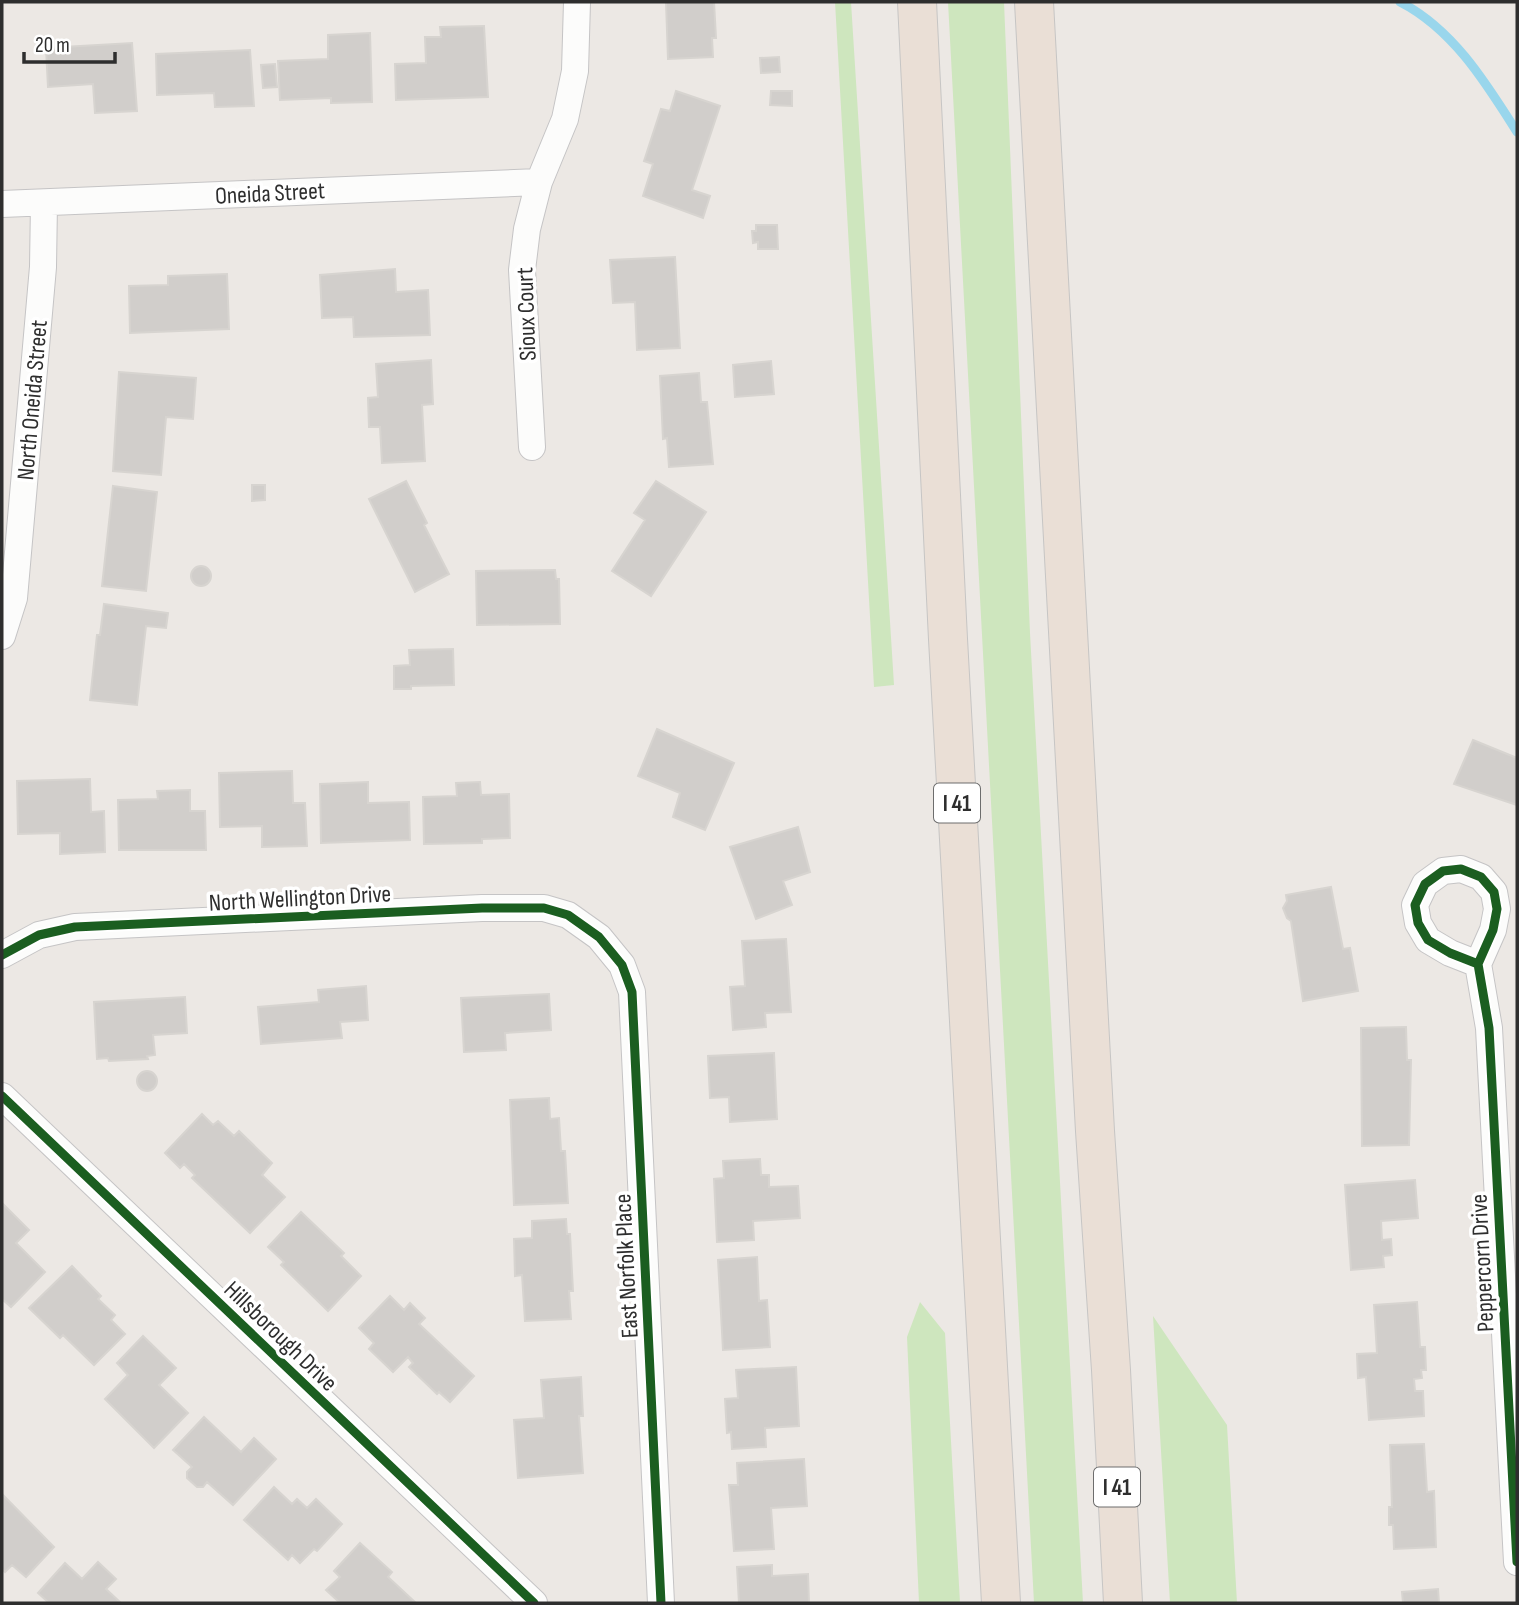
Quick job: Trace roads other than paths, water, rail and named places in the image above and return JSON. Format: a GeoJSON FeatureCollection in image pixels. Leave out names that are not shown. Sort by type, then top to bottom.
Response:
{"type":"FeatureCollection","features":[{"type":"Feature","properties":{"kind":"highway","name":"I 41"},"geometry":{"type":"LineString","coordinates":[[917,2],[1001,1603]]}},
{"type":"Feature","properties":{"kind":"highway","name":"I 41"},"geometry":{"type":"LineString","coordinates":[[1034,2],[1123,1603]]}},
{"type":"Feature","properties":{"kind":"street","name":"Sioux Court"},"geometry":{"type":"LineString","coordinates":[[532,447],[522,270],[527,229],[539,182],[565,119],[575,71],[577,2]]}},
{"type":"Feature","properties":{"kind":"street","name":"Oneida Street"},"geometry":{"type":"LineString","coordinates":[[2,204],[539,182]]}},
{"type":"Feature","properties":{"kind":"street","name":"North Oneida Street"},"geometry":{"type":"LineString","coordinates":[[2,636],[14,598],[43,267],[44,203]]}},
{"type":"Feature","properties":{"kind":"street","name":"North Wellington Drive"},"geometry":{"type":"LineString","coordinates":[[2,955],[39,935],[75,927],[482,908],[544,908],[568,915],[599,937]]}},
{"type":"Feature","properties":{"kind":"street","name":"East Norfolk Place"},"geometry":{"type":"LineString","coordinates":[[599,937],[622,965],[632,992],[661,1603]]}},
{"type":"Feature","properties":{"kind":"street","name":"Peppercorn Drive"},"geometry":{"type":"LineString","coordinates":[[1478,964],[1489,1028],[1510,1265],[1517,1562]]}},
{"type":"Feature","properties":{"kind":"street","name":"Hillsborough Drive"},"geometry":{"type":"LineString","coordinates":[[2,1096],[534,1603]]}},
{"type":"Feature","properties":{"kind":"waterway"},"geometry":{"type":"LineString","coordinates":[[1400,2],[1419,13],[1452,42],[1480,76],[1517,132]]}}]}
